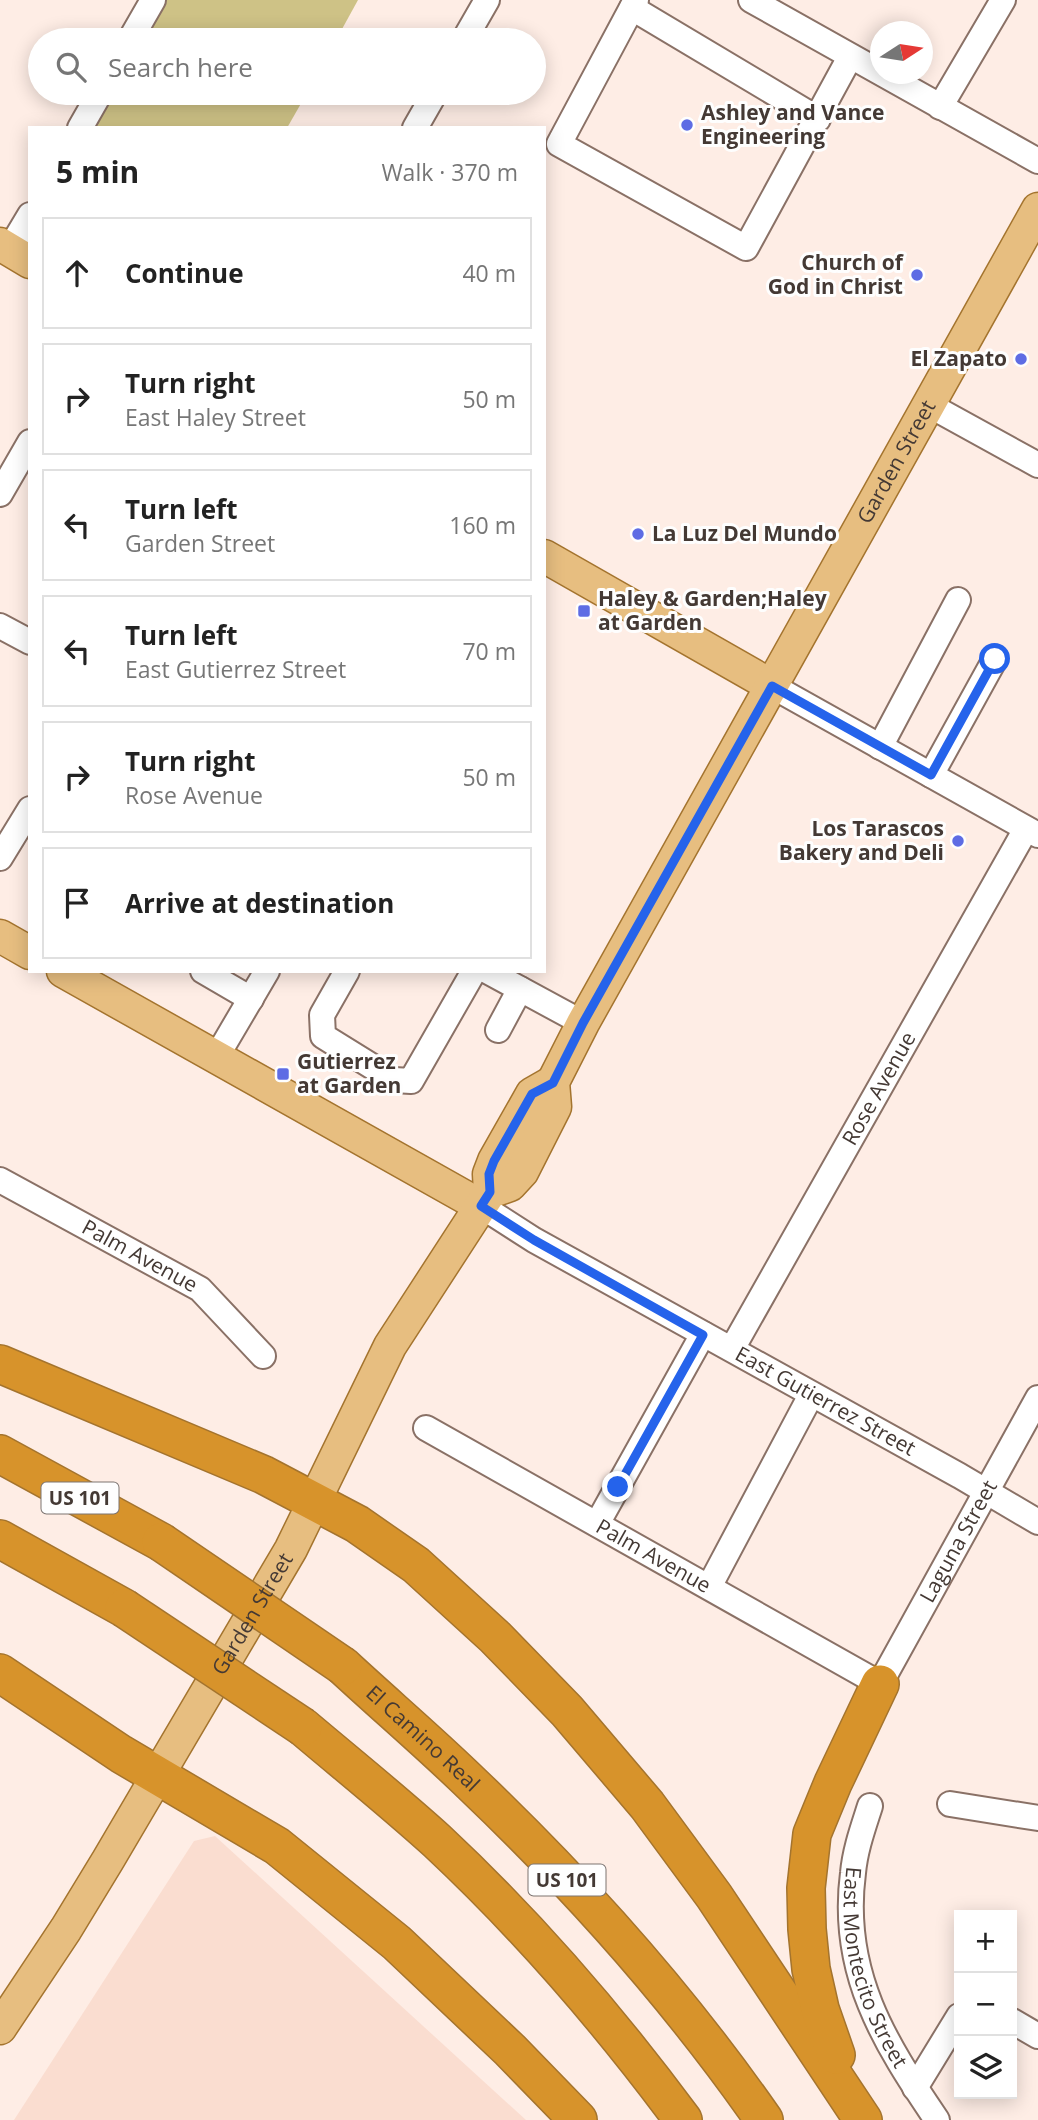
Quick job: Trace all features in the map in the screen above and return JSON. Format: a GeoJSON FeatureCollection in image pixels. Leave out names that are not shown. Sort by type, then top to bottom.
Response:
{"type":"FeatureCollection","features":[{"type":"Feature","properties":{"kind":"highway"},"geometry":{"type":"LineString","coordinates":[[0,1364],[264,1475],[357,1524],[416,1565],[495,1637],[568,1711],[648,1805],[714,1896],[864,2120]]}},
{"type":"Feature","properties":{"kind":"highway","name":"El Camino Real"},"geometry":{"type":"LineString","coordinates":[[0,1454],[160,1542],[343,1666],[471,1783],[578,1891],[704,2037],[764,2120]]}},
{"type":"Feature","properties":{"kind":"highway","name":"US 101"},"geometry":{"type":"LineString","coordinates":[[0,1539],[124,1608],[303,1727],[436,1841],[520,1924],[606,2020],[683,2120]]}},
{"type":"Feature","properties":{"kind":"highway"},"geometry":{"type":"LineString","coordinates":[[0,1673],[158,1776],[276,1846],[397,1943],[510,2050],[578,2120]]}},
{"type":"Feature","properties":{"kind":"highway"},"geometry":{"type":"LineString","coordinates":[[864,2120],[833,2047],[820,2008],[811,1969],[806,1888],[812,1834],[880,1684]]}},
{"type":"Feature","properties":{"kind":"main road","name":"Garden Street"},"geometry":{"type":"LineString","coordinates":[[0,2028],[66,1929],[290,1549],[390,1346],[485,1199],[494,1161],[532,1094],[553,1083],[583,1023],[1038,209]]}},
{"type":"Feature","properties":{"kind":"main road"},"geometry":{"type":"LineString","coordinates":[[546,557],[772,686]]}},
{"type":"Feature","properties":{"kind":"main road"},"geometry":{"type":"LineString","coordinates":[[0,936],[28,952]]}},
{"type":"Feature","properties":{"kind":"main road","name":"East Gutierrez Street"},"geometry":{"type":"LineString","coordinates":[[67,973],[485,1199]]}},
{"type":"Feature","properties":{"kind":"street"},"geometry":{"type":"LineString","coordinates":[[137,28],[153,0]]}},
{"type":"Feature","properties":{"kind":"street"},"geometry":{"type":"LineString","coordinates":[[471,28],[487,0]]}},
{"type":"Feature","properties":{"kind":"street"},"geometry":{"type":"LineString","coordinates":[[752,0],[1038,161]]}},
{"type":"Feature","properties":{"kind":"street"},"geometry":{"type":"LineString","coordinates":[[940,107],[1003,0]]}},
{"type":"Feature","properties":{"kind":"street"},"geometry":{"type":"LineString","coordinates":[[818,119],[634,4],[559,144],[746,248],[818,119],[850,57]]}},
{"type":"Feature","properties":{"kind":"street"},"geometry":{"type":"LineString","coordinates":[[81,126],[93,105]]}},
{"type":"Feature","properties":{"kind":"street"},"geometry":{"type":"LineString","coordinates":[[416,126],[428,105]]}},
{"type":"Feature","properties":{"kind":"street"},"geometry":{"type":"LineString","coordinates":[[13,252],[28,219]]}},
{"type":"Feature","properties":{"kind":"street"},"geometry":{"type":"LineString","coordinates":[[929,405],[1038,465]]}},
{"type":"Feature","properties":{"kind":"street"},"geometry":{"type":"LineString","coordinates":[[0,494],[28,445]]}},
{"type":"Feature","properties":{"kind":"street"},"geometry":{"type":"LineString","coordinates":[[880,747],[958,600]]}},
{"type":"Feature","properties":{"kind":"street"},"geometry":{"type":"LineString","coordinates":[[0,626],[28,641]]}},
{"type":"Feature","properties":{"kind":"street"},"geometry":{"type":"LineString","coordinates":[[931,775],[995,659]]}},
{"type":"Feature","properties":{"kind":"street"},"geometry":{"type":"LineString","coordinates":[[772,686],[1032,832]]}},
{"type":"Feature","properties":{"kind":"street"},"geometry":{"type":"LineString","coordinates":[[0,858],[28,812]]}},
{"type":"Feature","properties":{"kind":"street","name":"Rose Avenue"},"geometry":{"type":"LineString","coordinates":[[732,1349],[1032,832]]}},
{"type":"Feature","properties":{"kind":"street"},"geometry":{"type":"LineString","coordinates":[[206,973],[251,999]]}},
{"type":"Feature","properties":{"kind":"street"},"geometry":{"type":"LineString","coordinates":[[217,1056],[266,973]]}},
{"type":"Feature","properties":{"kind":"street"},"geometry":{"type":"LineString","coordinates":[[346,973],[322,1015],[323,1036],[394,1080],[411,1081],[473,973]]}},
{"type":"Feature","properties":{"kind":"street"},"geometry":{"type":"LineString","coordinates":[[491,973],[583,1023]]}},
{"type":"Feature","properties":{"kind":"street"},"geometry":{"type":"LineString","coordinates":[[498,1030],[520,989]]}},
{"type":"Feature","properties":{"kind":"street","name":"Palm Avenue"},"geometry":{"type":"LineString","coordinates":[[0,1180],[200,1289],[263,1356]]}},
{"type":"Feature","properties":{"kind":"street","name":"East Gutierrez Street"},"geometry":{"type":"LineString","coordinates":[[485,1199],[534,1240],[987,1491],[1038,1522]]}},
{"type":"Feature","properties":{"kind":"street"},"geometry":{"type":"LineString","coordinates":[[597,1524],[703,1335]]}},
{"type":"Feature","properties":{"kind":"street"},"geometry":{"type":"LineString","coordinates":[[709,1587],[811,1395]]}},
{"type":"Feature","properties":{"kind":"street","name":"Laguna Street"},"geometry":{"type":"LineString","coordinates":[[880,1684],[1038,1398]]}},
{"type":"Feature","properties":{"kind":"street","name":"Palm Avenue"},"geometry":{"type":"LineString","coordinates":[[426,1427],[880,1684]]}},
{"type":"Feature","properties":{"kind":"street"},"geometry":{"type":"LineString","coordinates":[[950,1804],[1038,1818]]}},
{"type":"Feature","properties":{"kind":"street","name":"East Montecito Street"},"geometry":{"type":"LineString","coordinates":[[870,1806],[852,1874],[850,1917],[854,1950],[871,2011],[915,2088],[937,2120]]}},
{"type":"Feature","properties":{"kind":"street"},"geometry":{"type":"LineString","coordinates":[[915,2088],[954,2024]]}},
{"type":"Feature","properties":{"kind":"street"},"geometry":{"type":"LineString","coordinates":[[1017,2024],[1038,2036]]}},
{"type":"Feature","properties":{"kind":"shaded area"},"geometry":{"type":"Polygon","coordinates":[[[163,0],[358,0],[343,28],[147,28],[163,0]]]}},
{"type":"Feature","properties":{"kind":"shaded area"},"geometry":{"type":"Polygon","coordinates":[[[103,105],[300,105],[288,126],[91,126],[103,105]]]}},
{"type":"Feature","properties":{"kind":"shaded area"},"geometry":{"type":"Polygon","coordinates":[[[215,1836],[526,2120],[14,2120],[194,1841],[215,1836]]]}},
{"type":"Feature","properties":{"kind":"place","name":"Ashley and Vance Engineering"},"geometry":{"type":"Point","coordinates":[687,125]}},
{"type":"Feature","properties":{"kind":"place","name":"Church of God in Christ"},"geometry":{"type":"Point","coordinates":[917,275]}},
{"type":"Feature","properties":{"kind":"place","name":"El Zapato"},"geometry":{"type":"Point","coordinates":[1021,359]}},
{"type":"Feature","properties":{"kind":"place","name":"La Luz Del Mundo"},"geometry":{"type":"Point","coordinates":[638,534]}},
{"type":"Feature","properties":{"kind":"place","name":"Haley & Garden;Haley at Garden"},"geometry":{"type":"Point","coordinates":[584,611]}},
{"type":"Feature","properties":{"kind":"place","name":"Los Tarascos Bakery and Deli"},"geometry":{"type":"Point","coordinates":[958,841]}},
{"type":"Feature","properties":{"kind":"place","name":"Gutierrez at Garden"},"geometry":{"type":"Point","coordinates":[283,1074]}},
{"type":"Feature","properties":{"kind":"route"},"geometry":{"type":"LineString","coordinates":[[618,1487],[703,1335],[534,1240],[481,1206],[490,1192],[489,1174],[494,1161],[532,1094],[553,1083],[583,1023],[772,686],[931,775],[995,659]]}}]}
